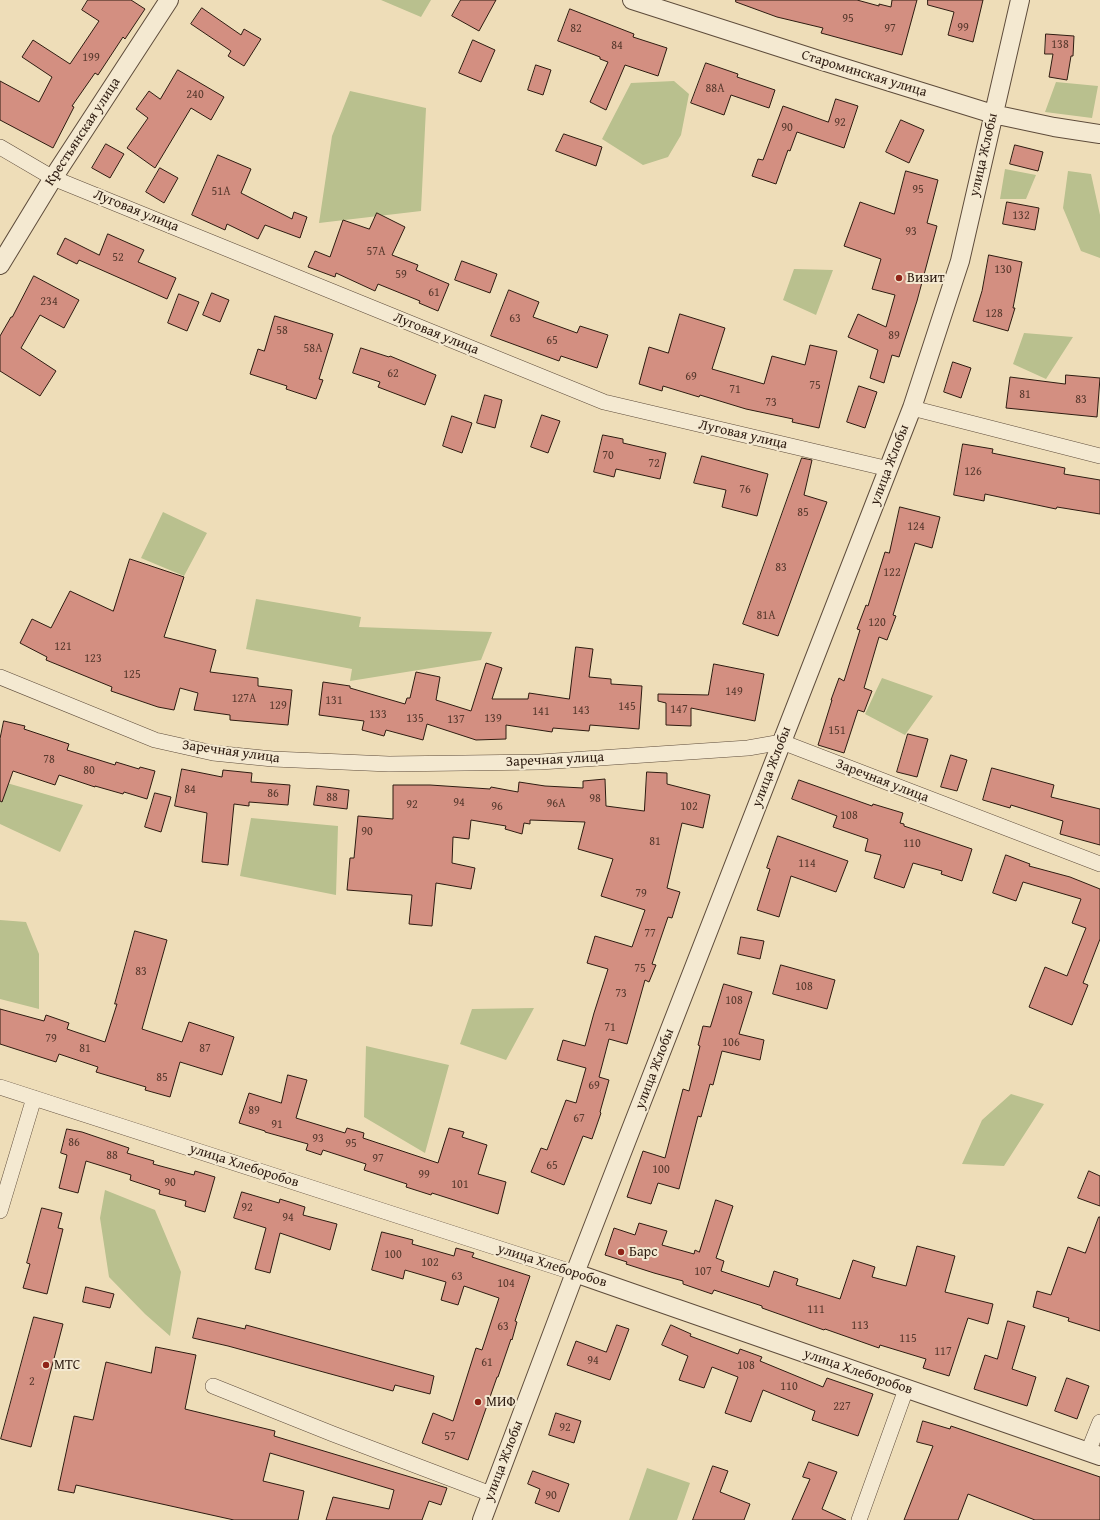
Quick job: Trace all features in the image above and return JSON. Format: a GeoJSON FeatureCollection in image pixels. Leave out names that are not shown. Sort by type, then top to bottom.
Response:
{"type":"FeatureCollection","features":[{"type":"Feature","properties":{"kind":"street","name":"Крестьянская улица"},"geometry":{"type":"LineString","coordinates":[[0,265],[53,178],[169,0]]}},
{"type":"Feature","properties":{"kind":"street","name":"Староминская улица"},"geometry":{"type":"LineString","coordinates":[[632,0],[827,63],[993,114],[1054,127],[1100,134]]}},
{"type":"Feature","properties":{"kind":"street","name":"улица Жлобы"},"geometry":{"type":"LineString","coordinates":[[482,1520],[575,1273],[912,408],[960,261],[1020,0]]}},
{"type":"Feature","properties":{"kind":"street","name":"Луговая улица"},"geometry":{"type":"LineString","coordinates":[[0,147],[53,178],[604,402],[889,470]]}},
{"type":"Feature","properties":{"kind":"street"},"geometry":{"type":"LineString","coordinates":[[912,408],[1100,456]]}},
{"type":"Feature","properties":{"kind":"street","name":"Заречная улица"},"geometry":{"type":"LineString","coordinates":[[0,676],[155,740],[213,753],[273,759],[389,764],[540,762],[748,748],[782,742],[1100,864]]}},
{"type":"Feature","properties":{"kind":"street","name":"улица Хлеборобов"},"geometry":{"type":"LineString","coordinates":[[0,1087],[575,1273],[1094,1454]]}},
{"type":"Feature","properties":{"kind":"street"},"geometry":{"type":"LineString","coordinates":[[0,1211],[34,1098]]}},
{"type":"Feature","properties":{"kind":"street"},"geometry":{"type":"LineString","coordinates":[[212,1386],[491,1494]]}},
{"type":"Feature","properties":{"kind":"street"},"geometry":{"type":"LineString","coordinates":[[859,1520],[906,1389]]}},
{"type":"Feature","properties":{"kind":"street"},"geometry":{"type":"LineString","coordinates":[[1094,1454],[1100,1422]]}},
{"type":"Feature","properties":{"kind":"green space"},"geometry":{"type":"Polygon","coordinates":[[[381,0],[431,0],[421,17],[381,0]]]}},
{"type":"Feature","properties":{"kind":"green space"},"geometry":{"type":"Polygon","coordinates":[[[674,81],[689,94],[681,135],[668,157],[643,165],[602,139],[631,83],[674,81]]]}},
{"type":"Feature","properties":{"kind":"green space"},"geometry":{"type":"Polygon","coordinates":[[[1056,82],[1098,86],[1092,118],[1045,112],[1056,82]]]}},
{"type":"Feature","properties":{"kind":"green space"},"geometry":{"type":"Polygon","coordinates":[[[350,91],[426,108],[421,211],[319,223],[332,136],[350,91]]]}},
{"type":"Feature","properties":{"kind":"green space"},"geometry":{"type":"Polygon","coordinates":[[[1005,169],[1036,175],[1026,199],[1000,199],[1005,169]]]}},
{"type":"Feature","properties":{"kind":"green space"},"geometry":{"type":"Polygon","coordinates":[[[1068,171],[1091,174],[1100,215],[1100,258],[1081,251],[1063,208],[1068,171]]]}},
{"type":"Feature","properties":{"kind":"green space"},"geometry":{"type":"Polygon","coordinates":[[[794,269],[833,270],[816,315],[783,300],[794,269]]]}},
{"type":"Feature","properties":{"kind":"green space"},"geometry":{"type":"Polygon","coordinates":[[[1024,333],[1073,337],[1046,379],[1013,364],[1024,333]]]}},
{"type":"Feature","properties":{"kind":"green space"},"geometry":{"type":"Polygon","coordinates":[[[163,512],[207,533],[184,576],[141,558],[163,512]]]}},
{"type":"Feature","properties":{"kind":"green space"},"geometry":{"type":"Polygon","coordinates":[[[256,599],[361,617],[359,627],[492,632],[481,660],[350,681],[352,669],[246,649],[256,599]]]}},
{"type":"Feature","properties":{"kind":"green space"},"geometry":{"type":"Polygon","coordinates":[[[882,678],[933,696],[905,735],[865,714],[882,678]]]}},
{"type":"Feature","properties":{"kind":"green space"},"geometry":{"type":"Polygon","coordinates":[[[0,781],[83,805],[60,852],[0,824],[0,781]]]}},
{"type":"Feature","properties":{"kind":"green space"},"geometry":{"type":"Polygon","coordinates":[[[251,818],[338,826],[336,895],[240,876],[251,818]]]}},
{"type":"Feature","properties":{"kind":"green space"},"geometry":{"type":"Polygon","coordinates":[[[0,920],[26,922],[39,954],[39,1009],[0,999],[0,920]]]}},
{"type":"Feature","properties":{"kind":"green space"},"geometry":{"type":"Polygon","coordinates":[[[534,1008],[506,1060],[460,1044],[472,1009],[534,1008]]]}},
{"type":"Feature","properties":{"kind":"green space"},"geometry":{"type":"Polygon","coordinates":[[[366,1046],[449,1065],[425,1153],[364,1117],[366,1046]]]}},
{"type":"Feature","properties":{"kind":"green space"},"geometry":{"type":"Polygon","coordinates":[[[1011,1094],[1044,1104],[1004,1166],[962,1164],[982,1120],[1011,1094]]]}},
{"type":"Feature","properties":{"kind":"green space"},"geometry":{"type":"Polygon","coordinates":[[[105,1190],[155,1210],[181,1272],[170,1336],[145,1314],[109,1277],[100,1218],[105,1190]]]}},
{"type":"Feature","properties":{"kind":"green space"},"geometry":{"type":"Polygon","coordinates":[[[647,1468],[690,1483],[677,1520],[629,1520],[647,1468]]]}},
{"type":"Feature","properties":{"kind":"building"},"geometry":{"type":"Polygon","coordinates":[[[88,0],[131,0],[145,9],[125,39],[123,37],[98,75],[95,73],[72,106],[74,107],[53,148],[0,120],[0,81],[39,102],[52,77],[22,57],[33,40],[70,64],[99,21],[82,10],[88,0]]]}},
{"type":"Feature","properties":{"kind":"building"},"geometry":{"type":"Polygon","coordinates":[[[461,0],[496,0],[479,31],[452,16],[461,0]]]}},
{"type":"Feature","properties":{"kind":"building"},"geometry":{"type":"Polygon","coordinates":[[[736,0],[857,0],[879,6],[879,4],[891,7],[892,0],[917,0],[902,55],[821,33],[823,28],[777,17],[736,2],[736,0]]]}},
{"type":"Feature","properties":{"kind":"building"},"geometry":{"type":"Polygon","coordinates":[[[928,0],[983,0],[973,42],[948,35],[954,12],[928,5],[928,0]]]}},
{"type":"Feature","properties":{"kind":"building"},"geometry":{"type":"Polygon","coordinates":[[[202,8],[241,35],[244,29],[261,39],[244,66],[228,56],[231,51],[191,24],[202,8]]]}},
{"type":"Feature","properties":{"kind":"building"},"geometry":{"type":"Polygon","coordinates":[[[570,9],[634,34],[633,37],[667,48],[658,76],[625,65],[606,110],[590,102],[608,62],[600,59],[600,57],[558,41],[570,9]]]}},
{"type":"Feature","properties":{"kind":"building"},"geometry":{"type":"Polygon","coordinates":[[[1046,34],[1074,36],[1073,56],[1071,56],[1067,80],[1049,77],[1053,54],[1045,54],[1046,34]]]}},
{"type":"Feature","properties":{"kind":"building"},"geometry":{"type":"Polygon","coordinates":[[[473,40],[495,50],[481,82],[459,73],[473,40]]]}},
{"type":"Feature","properties":{"kind":"building"},"geometry":{"type":"Polygon","coordinates":[[[706,63],[738,74],[737,77],[775,90],[769,108],[731,95],[724,115],[691,103],[706,63]]]}},
{"type":"Feature","properties":{"kind":"building"},"geometry":{"type":"Polygon","coordinates":[[[536,65],[551,70],[543,95],[528,90],[536,65]]]}},
{"type":"Feature","properties":{"kind":"building"},"geometry":{"type":"Polygon","coordinates":[[[178,70],[224,97],[211,120],[191,108],[155,168],[127,148],[148,118],[136,109],[149,91],[160,99],[178,70]]]}},
{"type":"Feature","properties":{"kind":"building"},"geometry":{"type":"Polygon","coordinates":[[[836,99],[858,106],[844,148],[797,132],[790,151],[788,150],[776,184],[752,176],[758,159],[763,160],[783,106],[828,122],[836,99]]]}},
{"type":"Feature","properties":{"kind":"building"},"geometry":{"type":"Polygon","coordinates":[[[901,120],[924,130],[909,163],[886,152],[901,120]]]}},
{"type":"Feature","properties":{"kind":"building"},"geometry":{"type":"Polygon","coordinates":[[[564,134],[602,147],[596,166],[556,151],[564,134]]]}},
{"type":"Feature","properties":{"kind":"building"},"geometry":{"type":"Polygon","coordinates":[[[106,144],[124,154],[110,178],[92,168],[106,144]]]}},
{"type":"Feature","properties":{"kind":"building"},"geometry":{"type":"Polygon","coordinates":[[[1015,145],[1043,152],[1038,171],[1010,164],[1015,145]]]}},
{"type":"Feature","properties":{"kind":"building"},"geometry":{"type":"Polygon","coordinates":[[[218,155],[251,169],[241,193],[292,219],[294,212],[307,217],[300,238],[265,225],[258,239],[227,224],[225,230],[192,215],[218,155]]]}},
{"type":"Feature","properties":{"kind":"building"},"geometry":{"type":"Polygon","coordinates":[[[160,168],[178,178],[164,203],[146,192],[160,168]]]}},
{"type":"Feature","properties":{"kind":"building"},"geometry":{"type":"Polygon","coordinates":[[[906,171],[938,180],[927,223],[937,226],[917,301],[899,357],[892,355],[884,383],[870,378],[878,350],[848,337],[858,314],[886,327],[895,295],[872,289],[881,259],[844,246],[860,202],[894,214],[906,171]]]}},
{"type":"Feature","properties":{"kind":"building"},"geometry":{"type":"Polygon","coordinates":[[[1007,202],[1039,208],[1035,230],[1003,224],[1007,202]]]}},
{"type":"Feature","properties":{"kind":"building"},"geometry":{"type":"Polygon","coordinates":[[[377,213],[405,227],[392,255],[418,265],[416,270],[449,284],[438,311],[419,303],[420,301],[378,284],[375,291],[336,273],[335,277],[308,267],[315,251],[330,257],[343,220],[369,229],[377,213]]]}},
{"type":"Feature","properties":{"kind":"building"},"geometry":{"type":"Polygon","coordinates":[[[108,234],[144,250],[138,262],[176,278],[167,299],[79,260],[77,264],[57,254],[65,238],[99,255],[108,234]]]}},
{"type":"Feature","properties":{"kind":"building"},"geometry":{"type":"Polygon","coordinates":[[[989,255],[1022,262],[1013,308],[1015,308],[1008,331],[973,321],[982,291],[989,255]]]}},
{"type":"Feature","properties":{"kind":"building"},"geometry":{"type":"Polygon","coordinates":[[[462,261],[497,274],[490,293],[455,280],[462,261]]]}},
{"type":"Feature","properties":{"kind":"building"},"geometry":{"type":"Polygon","coordinates":[[[34,276],[79,300],[64,328],[40,315],[21,348],[56,371],[40,396],[0,371],[0,336],[34,276]]]}},
{"type":"Feature","properties":{"kind":"building"},"geometry":{"type":"Polygon","coordinates":[[[509,290],[539,302],[533,317],[577,333],[580,326],[608,335],[597,368],[561,356],[559,361],[491,336],[509,290]]]}},
{"type":"Feature","properties":{"kind":"building"},"geometry":{"type":"Polygon","coordinates":[[[212,293],[229,300],[220,322],[203,315],[212,293]]]}},
{"type":"Feature","properties":{"kind":"building"},"geometry":{"type":"Polygon","coordinates":[[[179,294],[199,302],[187,331],[168,323],[179,294]]]}},
{"type":"Feature","properties":{"kind":"building"},"geometry":{"type":"Polygon","coordinates":[[[680,314],[725,328],[712,369],[764,384],[772,356],[805,365],[810,345],[837,351],[819,428],[792,422],[793,419],[746,409],[700,395],[699,397],[663,386],[662,391],[639,384],[649,347],[668,353],[680,314]]]}},
{"type":"Feature","properties":{"kind":"building"},"geometry":{"type":"Polygon","coordinates":[[[275,316],[333,334],[319,379],[323,380],[316,399],[286,389],[287,386],[250,374],[258,349],[264,351],[275,316]]]}},
{"type":"Feature","properties":{"kind":"building"},"geometry":{"type":"Polygon","coordinates":[[[361,348],[389,357],[390,356],[436,375],[425,405],[378,387],[380,382],[353,373],[361,348]]]}},
{"type":"Feature","properties":{"kind":"building"},"geometry":{"type":"Polygon","coordinates":[[[953,362],[971,368],[961,398],[944,392],[953,362]]]}},
{"type":"Feature","properties":{"kind":"building"},"geometry":{"type":"Polygon","coordinates":[[[1066,375],[1100,378],[1097,417],[1006,408],[1010,377],[1065,384],[1066,375]]]}},
{"type":"Feature","properties":{"kind":"building"},"geometry":{"type":"Polygon","coordinates":[[[859,386],[877,392],[865,428],[847,422],[859,386]]]}},
{"type":"Feature","properties":{"kind":"building"},"geometry":{"type":"Polygon","coordinates":[[[485,395],[502,400],[495,428],[477,423],[485,395]]]}},
{"type":"Feature","properties":{"kind":"building"},"geometry":{"type":"Polygon","coordinates":[[[542,415],[560,421],[548,453],[531,447],[542,415]]]}},
{"type":"Feature","properties":{"kind":"building"},"geometry":{"type":"Polygon","coordinates":[[[452,416],[472,423],[462,453],[443,446],[452,416]]]}},
{"type":"Feature","properties":{"kind":"building"},"geometry":{"type":"Polygon","coordinates":[[[603,435],[623,439],[623,443],[666,453],[660,479],[616,469],[614,477],[594,472],[603,435]]]}},
{"type":"Feature","properties":{"kind":"building"},"geometry":{"type":"Polygon","coordinates":[[[963,444],[993,449],[992,453],[1065,468],[1064,474],[1100,480],[1100,514],[1057,507],[1056,509],[985,494],[984,501],[954,495],[963,444]]]}},
{"type":"Feature","properties":{"kind":"building"},"geometry":{"type":"Polygon","coordinates":[[[702,456],[768,474],[757,516],[722,507],[726,490],[694,483],[702,456]]]}},
{"type":"Feature","properties":{"kind":"building"},"geometry":{"type":"Polygon","coordinates":[[[802,458],[812,460],[804,495],[827,502],[778,636],[743,624],[802,458]]]}},
{"type":"Feature","properties":{"kind":"building"},"geometry":{"type":"Polygon","coordinates":[[[900,507],[940,517],[932,548],[915,543],[893,615],[896,616],[887,640],[879,637],[864,688],[872,691],[864,712],[858,710],[844,753],[818,745],[839,678],[844,681],[860,630],[857,629],[866,605],[868,606],[885,552],[889,553],[900,507]]]}},
{"type":"Feature","properties":{"kind":"building"},"geometry":{"type":"Polygon","coordinates":[[[130,559],[184,577],[164,637],[216,650],[210,672],[258,678],[258,686],[292,690],[288,725],[230,720],[230,715],[194,710],[198,693],[180,688],[174,710],[158,707],[111,691],[112,687],[46,660],[47,657],[20,643],[32,619],[51,628],[70,591],[113,611],[130,559]]]}},
{"type":"Feature","properties":{"kind":"building"},"geometry":{"type":"Polygon","coordinates":[[[576,647],[593,649],[589,677],[611,679],[611,684],[642,686],[639,729],[590,725],[589,731],[553,728],[552,732],[506,725],[506,739],[476,740],[427,724],[423,740],[386,730],[384,736],[362,730],[364,721],[319,715],[323,682],[350,686],[350,688],[405,704],[407,698],[410,698],[416,672],[440,677],[436,700],[471,711],[486,663],[502,668],[492,699],[528,699],[529,693],[569,699],[576,647]]]}},
{"type":"Feature","properties":{"kind":"building"},"geometry":{"type":"Polygon","coordinates":[[[714,664],[764,674],[755,721],[691,708],[691,726],[666,725],[666,703],[658,701],[658,694],[708,695],[714,664]]]}},
{"type":"Feature","properties":{"kind":"building"},"geometry":{"type":"Polygon","coordinates":[[[4,721],[25,726],[24,729],[69,744],[67,750],[115,765],[116,762],[139,769],[140,767],[155,771],[147,799],[124,792],[123,794],[95,787],[59,775],[55,785],[13,771],[2,802],[0,801],[0,739],[4,721]]]}},
{"type":"Feature","properties":{"kind":"building"},"geometry":{"type":"Polygon","coordinates":[[[908,734],[928,739],[917,777],[897,772],[908,734]]]}},
{"type":"Feature","properties":{"kind":"building"},"geometry":{"type":"Polygon","coordinates":[[[951,755],[967,760],[957,791],[941,787],[951,755]]]}},
{"type":"Feature","properties":{"kind":"building"},"geometry":{"type":"Polygon","coordinates":[[[992,768],[1054,785],[1051,797],[1100,809],[1100,845],[1060,834],[1063,821],[1011,805],[1010,808],[983,800],[992,768]]]}},
{"type":"Feature","properties":{"kind":"building"},"geometry":{"type":"Polygon","coordinates":[[[182,769],[222,777],[223,770],[252,773],[251,782],[290,785],[288,805],[249,802],[249,806],[234,804],[228,865],[202,862],[207,813],[175,806],[182,769]]]}},
{"type":"Feature","properties":{"kind":"building"},"geometry":{"type":"Polygon","coordinates":[[[647,772],[667,773],[667,784],[710,795],[703,828],[682,823],[667,888],[680,892],[672,918],[668,917],[652,964],[656,965],[649,982],[645,980],[627,1044],[609,1039],[599,1077],[609,1080],[600,1112],[601,1113],[592,1139],[583,1136],[564,1185],[531,1172],[541,1148],[547,1150],[566,1100],[576,1103],[586,1068],[557,1060],[563,1040],[585,1046],[608,969],[587,963],[595,936],[632,947],[645,910],[601,896],[613,859],[578,849],[585,822],[530,820],[530,824],[524,823],[522,834],[505,829],[506,826],[471,820],[469,839],[453,837],[452,863],[475,868],[471,889],[436,883],[432,926],[409,924],[412,895],[347,890],[350,858],[354,858],[358,816],[393,819],[393,785],[430,785],[490,789],[491,787],[518,792],[519,782],[545,786],[583,788],[583,781],[605,779],[606,806],[644,811],[647,772]]]}},
{"type":"Feature","properties":{"kind":"building"},"geometry":{"type":"Polygon","coordinates":[[[799,780],[872,806],[873,804],[903,813],[900,823],[904,824],[904,826],[972,849],[962,881],[941,874],[942,871],[913,863],[904,888],[874,878],[881,855],[865,851],[868,839],[833,827],[837,816],[792,799],[799,780]]]}},
{"type":"Feature","properties":{"kind":"building"},"geometry":{"type":"Polygon","coordinates":[[[317,786],[349,790],[347,809],[314,805],[317,786]]]}},
{"type":"Feature","properties":{"kind":"building"},"geometry":{"type":"Polygon","coordinates":[[[155,793],[171,797],[161,832],[145,827],[155,793]]]}},
{"type":"Feature","properties":{"kind":"building"},"geometry":{"type":"Polygon","coordinates":[[[778,836],[848,861],[836,892],[791,876],[779,917],[757,910],[770,869],[767,868],[778,836]]]}},
{"type":"Feature","properties":{"kind":"building"},"geometry":{"type":"Polygon","coordinates":[[[1006,855],[1030,864],[1029,866],[1070,877],[1100,889],[1100,939],[1083,983],[1088,985],[1072,1025],[1029,1007],[1045,967],[1067,976],[1086,928],[1072,923],[1081,899],[1023,882],[1016,901],[993,893],[1006,855]]]}},
{"type":"Feature","properties":{"kind":"building"},"geometry":{"type":"Polygon","coordinates":[[[135,931],[167,940],[142,1029],[182,1042],[189,1022],[234,1037],[222,1075],[180,1062],[170,1097],[145,1090],[146,1087],[96,1072],[98,1067],[59,1054],[56,1062],[0,1044],[0,1009],[44,1021],[46,1015],[69,1023],[67,1029],[105,1042],[117,1004],[115,1004],[135,931]]]}},
{"type":"Feature","properties":{"kind":"building"},"geometry":{"type":"Polygon","coordinates":[[[741,937],[764,941],[760,959],[738,954],[741,937]]]}},
{"type":"Feature","properties":{"kind":"building"},"geometry":{"type":"Polygon","coordinates":[[[781,965],[835,980],[827,1009],[773,994],[781,965]]]}},
{"type":"Feature","properties":{"kind":"building"},"geometry":{"type":"Polygon","coordinates":[[[724,984],[752,992],[739,1034],[764,1040],[760,1060],[722,1051],[713,1085],[710,1084],[701,1117],[698,1116],[679,1189],[658,1183],[651,1204],[627,1197],[643,1151],[665,1158],[683,1089],[689,1091],[700,1046],[698,1045],[703,1026],[710,1027],[724,984]]]}},
{"type":"Feature","properties":{"kind":"building"},"geometry":{"type":"Polygon","coordinates":[[[288,1075],[307,1080],[296,1118],[345,1133],[347,1128],[364,1133],[363,1138],[438,1163],[449,1128],[464,1132],[462,1137],[487,1145],[478,1174],[506,1182],[498,1214],[432,1193],[431,1195],[406,1187],[407,1184],[364,1170],[366,1164],[323,1150],[321,1155],[306,1150],[308,1144],[239,1123],[249,1093],[281,1103],[288,1075]]]}},
{"type":"Feature","properties":{"kind":"building"},"geometry":{"type":"Polygon","coordinates":[[[67,1129],[82,1132],[129,1148],[127,1153],[154,1161],[153,1164],[194,1175],[195,1171],[215,1177],[205,1212],[185,1206],[186,1201],[159,1194],[160,1190],[130,1180],[131,1175],[86,1161],[78,1193],[59,1188],[67,1155],[61,1153],[67,1129]]]}},
{"type":"Feature","properties":{"kind":"building"},"geometry":{"type":"Polygon","coordinates":[[[1089,1171],[1100,1176],[1100,1206],[1078,1198],[1089,1171]]]}},
{"type":"Feature","properties":{"kind":"building"},"geometry":{"type":"Polygon","coordinates":[[[242,1192],[279,1203],[280,1199],[305,1207],[303,1215],[337,1224],[330,1250],[280,1233],[270,1273],[255,1269],[266,1228],[234,1218],[242,1192]]]}},
{"type":"Feature","properties":{"kind":"building"},"geometry":{"type":"Polygon","coordinates":[[[716,1200],[733,1206],[716,1258],[724,1261],[721,1271],[769,1287],[774,1271],[798,1279],[796,1285],[840,1299],[853,1260],[875,1267],[872,1277],[906,1286],[917,1246],[955,1256],[945,1292],[993,1304],[988,1324],[968,1318],[949,1376],[923,1368],[926,1359],[880,1345],[879,1348],[825,1329],[824,1330],[762,1308],[762,1306],[714,1290],[712,1294],[683,1284],[683,1281],[626,1264],[627,1262],[605,1255],[614,1228],[635,1235],[639,1223],[667,1231],[662,1245],[694,1254],[695,1250],[699,1252],[716,1200]]]}},
{"type":"Feature","properties":{"kind":"building"},"geometry":{"type":"Polygon","coordinates":[[[42,1208],[62,1213],[58,1228],[63,1229],[47,1294],[23,1288],[30,1264],[27,1263],[42,1208]]]}},
{"type":"Feature","properties":{"kind":"building"},"geometry":{"type":"Polygon","coordinates":[[[1099,1217],[1100,1331],[1068,1321],[1069,1318],[1033,1307],[1037,1291],[1051,1295],[1068,1247],[1085,1253],[1099,1217]]]}},
{"type":"Feature","properties":{"kind":"building"},"geometry":{"type":"Polygon","coordinates":[[[382,1232],[413,1240],[412,1244],[454,1256],[456,1248],[474,1253],[472,1257],[530,1276],[515,1321],[517,1322],[512,1340],[511,1339],[468,1460],[422,1443],[433,1413],[453,1421],[476,1348],[482,1350],[499,1298],[464,1286],[458,1305],[441,1300],[446,1282],[405,1270],[403,1279],[372,1270],[382,1232]]]}},
{"type":"Feature","properties":{"kind":"building"},"geometry":{"type":"Polygon","coordinates":[[[86,1287],[114,1294],[110,1308],[83,1302],[86,1287]]]}},
{"type":"Feature","properties":{"kind":"building"},"geometry":{"type":"Polygon","coordinates":[[[34,1317],[63,1324],[31,1447],[1,1439],[34,1317]]]}},
{"type":"Feature","properties":{"kind":"building"},"geometry":{"type":"Polygon","coordinates":[[[198,1318],[245,1329],[246,1325],[434,1376],[430,1394],[395,1385],[393,1391],[228,1346],[193,1338],[198,1318]]]}},
{"type":"Feature","properties":{"kind":"building"},"geometry":{"type":"Polygon","coordinates":[[[1008,1321],[1025,1326],[1012,1369],[1036,1377],[1027,1406],[974,1389],[985,1355],[997,1359],[1008,1321]]]}},
{"type":"Feature","properties":{"kind":"building"},"geometry":{"type":"Polygon","coordinates":[[[617,1325],[629,1329],[610,1380],[567,1365],[576,1341],[606,1352],[617,1325]]]}},
{"type":"Feature","properties":{"kind":"building"},"geometry":{"type":"Polygon","coordinates":[[[671,1325],[691,1334],[690,1336],[738,1354],[740,1349],[762,1357],[760,1361],[823,1387],[827,1378],[873,1394],[858,1436],[812,1420],[815,1411],[763,1390],[751,1422],[725,1413],[738,1377],[712,1367],[704,1388],[679,1380],[688,1356],[662,1345],[671,1325]]]}},
{"type":"Feature","properties":{"kind":"building"},"geometry":{"type":"Polygon","coordinates":[[[156,1347],[196,1355],[185,1409],[275,1431],[274,1436],[447,1488],[441,1505],[429,1501],[422,1520],[326,1520],[333,1497],[389,1509],[394,1490],[270,1453],[263,1481],[304,1491],[298,1520],[234,1520],[76,1485],[74,1493],[58,1490],[74,1416],[93,1420],[106,1362],[151,1373],[156,1347]]]}},
{"type":"Feature","properties":{"kind":"building"},"geometry":{"type":"Polygon","coordinates":[[[1067,1378],[1089,1386],[1077,1419],[1055,1411],[1067,1378]]]}},
{"type":"Feature","properties":{"kind":"building"},"geometry":{"type":"Polygon","coordinates":[[[556,1413],[581,1421],[574,1443],[549,1435],[556,1413]]]}},
{"type":"Feature","properties":{"kind":"building"},"geometry":{"type":"Polygon","coordinates":[[[923,1421],[950,1429],[951,1426],[1100,1477],[1100,1520],[1035,1520],[968,1494],[958,1520],[904,1520],[933,1446],[917,1442],[923,1421]]]}},
{"type":"Feature","properties":{"kind":"building"},"geometry":{"type":"Polygon","coordinates":[[[809,1462],[837,1472],[822,1509],[846,1520],[792,1520],[810,1479],[803,1477],[809,1462]]]}},
{"type":"Feature","properties":{"kind":"building"},"geometry":{"type":"Polygon","coordinates":[[[713,1466],[728,1471],[720,1492],[750,1504],[744,1520],[693,1520],[713,1466]]]}},
{"type":"Feature","properties":{"kind":"building"},"geometry":{"type":"Polygon","coordinates":[[[533,1471],[569,1484],[559,1512],[535,1503],[540,1489],[528,1484],[533,1471]]]}},
{"type":"Feature","properties":{"kind":"place","name":"Визит"},"geometry":{"type":"Point","coordinates":[899,278]}},
{"type":"Feature","properties":{"kind":"place","name":"Барс"},"geometry":{"type":"Point","coordinates":[621,1252]}},
{"type":"Feature","properties":{"kind":"place","name":"МТС"},"geometry":{"type":"Point","coordinates":[46,1365]}},
{"type":"Feature","properties":{"kind":"place","name":"МИФ"},"geometry":{"type":"Point","coordinates":[478,1402]}}]}
